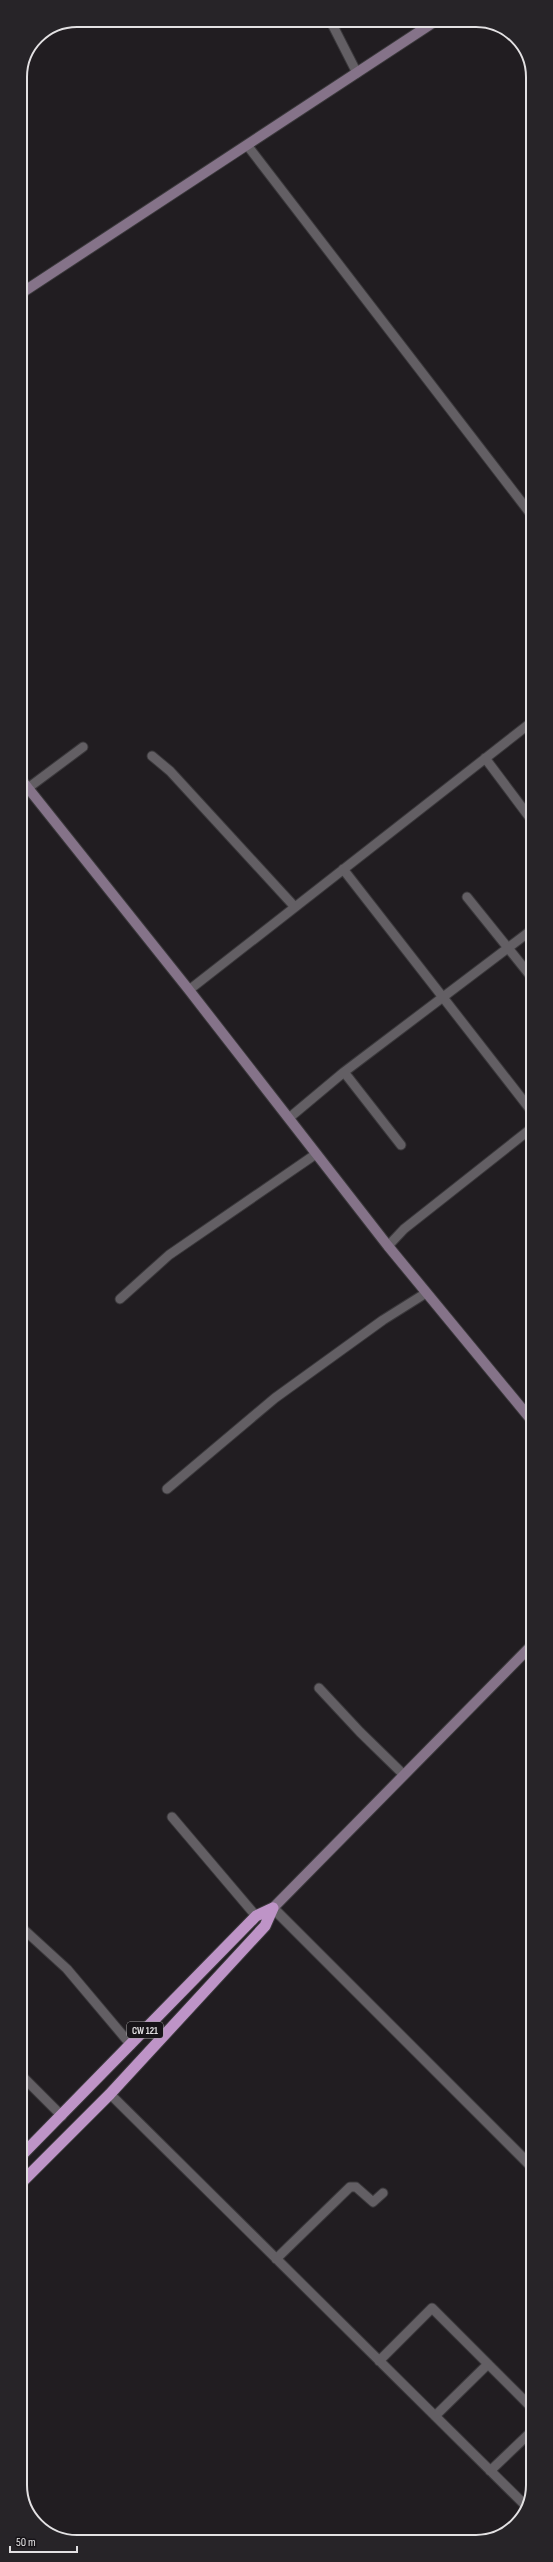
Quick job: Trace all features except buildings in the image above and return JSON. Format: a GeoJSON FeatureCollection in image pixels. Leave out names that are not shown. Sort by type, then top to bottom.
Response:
{"type":"FeatureCollection","features":[{"type":"Feature","properties":{"kind":"highway","name":"CW 121"},"geometry":{"type":"LineString","coordinates":[[27,2150],[256,1916],[273,1908]]}},
{"type":"Feature","properties":{"kind":"highway"},"geometry":{"type":"LineString","coordinates":[[27,2177],[110,2094],[265,1926],[273,1908]]}},
{"type":"Feature","properties":{"kind":"main road"},"geometry":{"type":"LineString","coordinates":[[27,289],[426,27]]}},
{"type":"Feature","properties":{"kind":"main road"},"geometry":{"type":"LineString","coordinates":[[28,788],[189,990],[388,1246],[526,1414]]}},
{"type":"Feature","properties":{"kind":"main road","name":"CW 121"},"geometry":{"type":"LineString","coordinates":[[273,1908],[403,1774],[526,1651]]}},
{"type":"Feature","properties":{"kind":"street"},"geometry":{"type":"LineString","coordinates":[[334,27],[357,73]]}},
{"type":"Feature","properties":{"kind":"street"},"geometry":{"type":"LineString","coordinates":[[247,145],[526,508]]}},
{"type":"Feature","properties":{"kind":"street"},"geometry":{"type":"LineString","coordinates":[[189,990],[294,906],[526,726]]}},
{"type":"Feature","properties":{"kind":"street"},"geometry":{"type":"LineString","coordinates":[[28,788],[83,747]]}},
{"type":"Feature","properties":{"kind":"street"},"geometry":{"type":"LineString","coordinates":[[152,756],[170,771],[294,906]]}},
{"type":"Feature","properties":{"kind":"street"},"geometry":{"type":"LineString","coordinates":[[485,758],[526,813]]}},
{"type":"Feature","properties":{"kind":"street"},"geometry":{"type":"LineString","coordinates":[[343,869],[526,1104]]}},
{"type":"Feature","properties":{"kind":"street"},"geometry":{"type":"LineString","coordinates":[[467,897],[526,970]]}},
{"type":"Feature","properties":{"kind":"street"},"geometry":{"type":"LineString","coordinates":[[289,1118],[344,1072],[526,933]]}},
{"type":"Feature","properties":{"kind":"street"},"geometry":{"type":"LineString","coordinates":[[344,1072],[401,1145]]}},
{"type":"Feature","properties":{"kind":"street"},"geometry":{"type":"LineString","coordinates":[[388,1246],[404,1229],[526,1133]]}},
{"type":"Feature","properties":{"kind":"street"},"geometry":{"type":"LineString","coordinates":[[120,1299],[169,1255],[316,1154]]}},
{"type":"Feature","properties":{"kind":"street"},"geometry":{"type":"LineString","coordinates":[[167,1489],[275,1398],[383,1320],[426,1293]]}},
{"type":"Feature","properties":{"kind":"street"},"geometry":{"type":"LineString","coordinates":[[319,1688],[360,1732],[403,1774]]}},
{"type":"Feature","properties":{"kind":"street"},"geometry":{"type":"LineString","coordinates":[[172,1818],[256,1916]]}},
{"type":"Feature","properties":{"kind":"street"},"geometry":{"type":"LineString","coordinates":[[273,1908],[526,2161]]}},
{"type":"Feature","properties":{"kind":"street"},"geometry":{"type":"LineString","coordinates":[[27,1933],[66,1969],[131,2045]]}},
{"type":"Feature","properties":{"kind":"street"},"geometry":{"type":"LineString","coordinates":[[27,2081],[62,2116]]}},
{"type":"Feature","properties":{"kind":"street"},"geometry":{"type":"LineString","coordinates":[[110,2094],[522,2503]]}},
{"type":"Feature","properties":{"kind":"street"},"geometry":{"type":"LineString","coordinates":[[276,2258],[350,2187],[356,2187],[373,2202],[383,2194]]}},
{"type":"Feature","properties":{"kind":"street"},"geometry":{"type":"LineString","coordinates":[[379,2361],[432,2308],[526,2402]]}},
{"type":"Feature","properties":{"kind":"street"},"geometry":{"type":"LineString","coordinates":[[434,2416],[488,2364]]}},
{"type":"Feature","properties":{"kind":"street"},"geometry":{"type":"LineString","coordinates":[[490,2471],[526,2437]]}}]}
